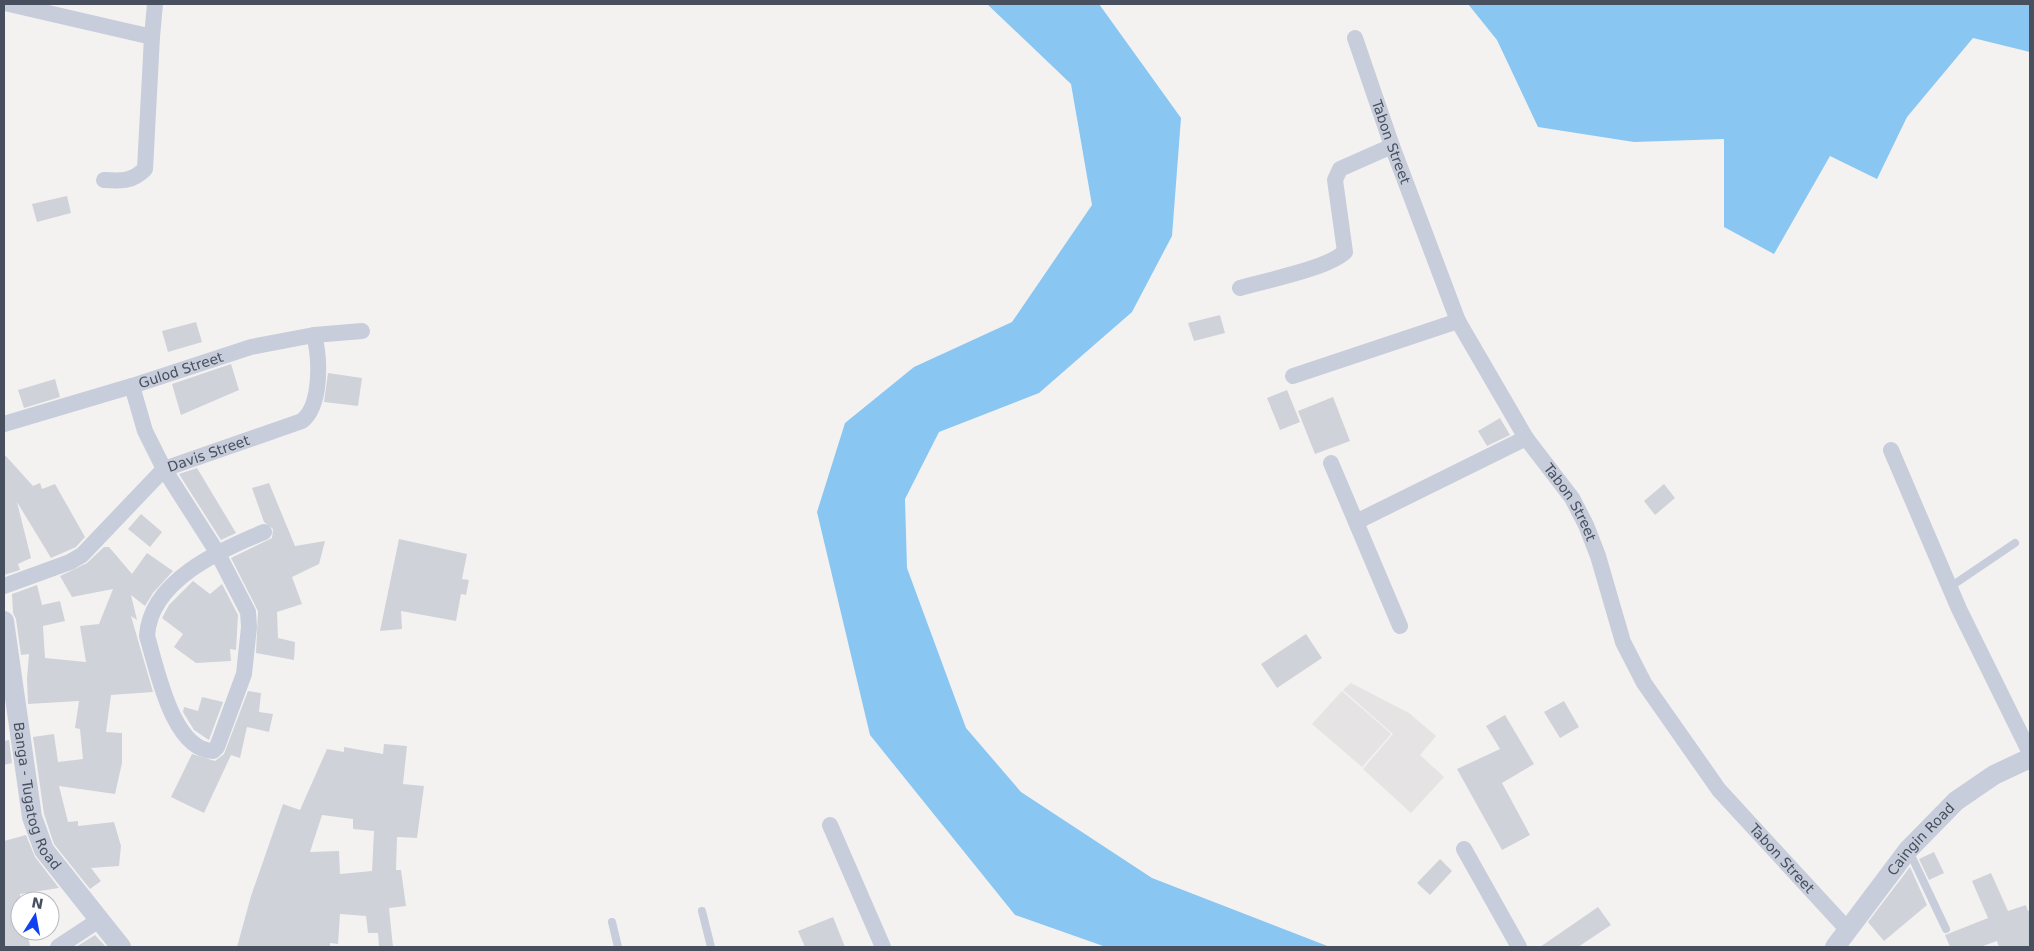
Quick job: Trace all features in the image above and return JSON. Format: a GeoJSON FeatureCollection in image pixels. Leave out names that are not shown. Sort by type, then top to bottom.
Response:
{"type":"FeatureCollection","features":[{"type":"Feature","properties":{"kind":"street"},"geometry":{"type":"LineString","coordinates":[[9,4],[152,37]]}},
{"type":"Feature","properties":{"kind":"street"},"geometry":{"type":"LineString","coordinates":[[104,180],[126,181],[136,178],[145,169],[155,4]]}},
{"type":"Feature","properties":{"kind":"street","name":"Tabon Street"},"geometry":{"type":"LineString","coordinates":[[1355,38],[1392,146],[1458,321],[1526,438],[1572,498],[1586,525],[1598,556],[1623,642],[1644,683],[1719,790],[1841,941]]}},
{"type":"Feature","properties":{"kind":"street"},"geometry":{"type":"LineString","coordinates":[[1240,288],[1339,258],[1345,252],[1335,180],[1340,169],[1392,146]]}},
{"type":"Feature","properties":{"kind":"street"},"geometry":{"type":"LineString","coordinates":[[1293,376],[1458,321]]}},
{"type":"Feature","properties":{"kind":"street","name":"Gulod Street"},"geometry":{"type":"LineString","coordinates":[[4,424],[132,386],[252,347],[314,335],[362,331]]}},
{"type":"Feature","properties":{"kind":"street","name":"Davis Street"},"geometry":{"type":"LineString","coordinates":[[4,586],[70,562],[82,555],[164,469],[302,421],[314,408],[318,365],[314,335]]}},
{"type":"Feature","properties":{"kind":"street"},"geometry":{"type":"LineString","coordinates":[[132,386],[145,431],[164,469],[217,552],[248,612],[250,627],[244,674],[217,747],[213,751],[206,751],[189,741],[177,726],[146,636],[147,622],[164,593],[217,552],[264,532]]}},
{"type":"Feature","properties":{"kind":"street"},"geometry":{"type":"LineString","coordinates":[[1356,522],[1526,438]]}},
{"type":"Feature","properties":{"kind":"street"},"geometry":{"type":"LineString","coordinates":[[1891,450],[1950,587],[2030,753]]}},
{"type":"Feature","properties":{"kind":"street"},"geometry":{"type":"LineString","coordinates":[[1331,463],[1400,626]]}},
{"type":"Feature","properties":{"kind":"street","name":"Banga - Tugatog Road"},"geometry":{"type":"LineString","coordinates":[[4,621],[6,658],[32,817],[37,836],[44,850],[121,947]]}},
{"type":"Feature","properties":{"kind":"street","name":"Caingin Road"},"geometry":{"type":"LineString","coordinates":[[1841,941],[1908,850],[1956,801],[1994,775],[2030,758]]}},
{"type":"Feature","properties":{"kind":"street"},"geometry":{"type":"LineString","coordinates":[[830,825],[883,947]]}},
{"type":"Feature","properties":{"kind":"street"},"geometry":{"type":"LineString","coordinates":[[1464,849],[1519,947]]}},
{"type":"Feature","properties":{"kind":"street"},"geometry":{"type":"LineString","coordinates":[[58,947],[99,920]]}},
{"type":"Feature","properties":{"kind":"lane"},"geometry":{"type":"LineString","coordinates":[[1950,587],[2015,543]]}},
{"type":"Feature","properties":{"kind":"lane"},"geometry":{"type":"LineString","coordinates":[[1908,850],[1946,929]]}},
{"type":"Feature","properties":{"kind":"lane"},"geometry":{"type":"LineString","coordinates":[[702,911],[711,947]]}},
{"type":"Feature","properties":{"kind":"lane"},"geometry":{"type":"LineString","coordinates":[[612,922],[618,947]]}},
{"type":"Feature","properties":{"kind":"shaded area"},"geometry":{"type":"Polygon","coordinates":[[[1351,683],[1409,713],[1436,736],[1420,755],[1444,777],[1411,813],[1363,769],[1393,734],[1343,690],[1351,683]]]}},
{"type":"Feature","properties":{"kind":"shaded area"},"geometry":{"type":"Polygon","coordinates":[[[1342,691],[1391,734],[1362,767],[1312,724],[1342,691]]]}},
{"type":"Feature","properties":{"kind":"water"},"geometry":{"type":"Polygon","coordinates":[[[987,4],[1099,4],[1181,118],[1172,236],[1132,312],[1039,393],[939,432],[905,499],[907,568],[966,728],[1021,792],[1152,878],[1330,947],[1106,947],[1015,915],[870,735],[817,512],[845,423],[914,367],[1012,322],[1092,205],[1071,84],[987,4]]]}},
{"type":"Feature","properties":{"kind":"water"},"geometry":{"type":"Polygon","coordinates":[[[1468,4],[2030,4],[2030,52],[1973,38],[1907,117],[1877,179],[1830,156],[1774,254],[1724,227],[1724,139],[1634,142],[1538,127],[1497,40],[1468,4]]]}},
{"type":"Feature","properties":{"kind":"building"},"geometry":{"type":"Polygon","coordinates":[[[67,196],[71,213],[37,222],[32,204],[67,196]]]}},
{"type":"Feature","properties":{"kind":"building"},"geometry":{"type":"Polygon","coordinates":[[[1220,315],[1225,333],[1194,341],[1188,323],[1220,315]]]}},
{"type":"Feature","properties":{"kind":"building"},"geometry":{"type":"Polygon","coordinates":[[[196,322],[202,342],[168,352],[162,331],[196,322]]]}},
{"type":"Feature","properties":{"kind":"building"},"geometry":{"type":"Polygon","coordinates":[[[231,364],[239,390],[181,415],[172,384],[231,364]]]}},
{"type":"Feature","properties":{"kind":"building"},"geometry":{"type":"Polygon","coordinates":[[[328,373],[362,378],[358,406],[324,402],[328,373]]]}},
{"type":"Feature","properties":{"kind":"building"},"geometry":{"type":"Polygon","coordinates":[[[55,379],[60,397],[24,408],[18,390],[55,379]]]}},
{"type":"Feature","properties":{"kind":"building"},"geometry":{"type":"Polygon","coordinates":[[[1287,390],[1300,422],[1280,430],[1267,398],[1287,390]]]}},
{"type":"Feature","properties":{"kind":"building"},"geometry":{"type":"Polygon","coordinates":[[[1333,397],[1350,441],[1315,454],[1298,411],[1333,397]]]}},
{"type":"Feature","properties":{"kind":"building"},"geometry":{"type":"Polygon","coordinates":[[[1500,418],[1510,435],[1487,446],[1478,431],[1500,418]]]}},
{"type":"Feature","properties":{"kind":"building"},"geometry":{"type":"Polygon","coordinates":[[[4,454],[33,486],[40,483],[42,489],[55,484],[85,537],[76,547],[51,558],[17,502],[31,558],[18,564],[20,570],[4,575],[4,454]]]}},
{"type":"Feature","properties":{"kind":"building"},"geometry":{"type":"Polygon","coordinates":[[[197,468],[236,533],[221,540],[179,474],[197,468]]]}},
{"type":"Feature","properties":{"kind":"building"},"geometry":{"type":"Polygon","coordinates":[[[269,483],[295,546],[325,541],[319,564],[292,577],[302,604],[277,612],[278,638],[295,642],[294,660],[256,653],[258,611],[231,558],[272,538],[273,529],[264,522],[252,488],[269,483]]]}},
{"type":"Feature","properties":{"kind":"building"},"geometry":{"type":"Polygon","coordinates":[[[1664,484],[1675,498],[1655,515],[1644,501],[1664,484]]]}},
{"type":"Feature","properties":{"kind":"building"},"geometry":{"type":"Polygon","coordinates":[[[141,514],[162,532],[150,547],[128,529],[141,514]]]}},
{"type":"Feature","properties":{"kind":"building"},"geometry":{"type":"Polygon","coordinates":[[[399,539],[467,554],[462,579],[469,580],[466,595],[461,594],[456,621],[401,611],[402,629],[380,631],[399,539]]]}},
{"type":"Feature","properties":{"kind":"building"},"geometry":{"type":"Polygon","coordinates":[[[104,547],[109,547],[132,574],[147,553],[173,571],[153,593],[145,606],[131,595],[137,620],[131,616],[153,692],[111,695],[106,732],[122,733],[122,763],[115,794],[59,786],[68,822],[78,821],[78,826],[114,822],[121,846],[119,866],[91,868],[101,881],[90,889],[54,844],[44,814],[33,737],[54,734],[58,762],[83,759],[80,729],[75,728],[79,701],[28,704],[29,654],[21,655],[16,619],[13,613],[12,594],[37,585],[42,605],[60,601],[65,621],[43,626],[45,658],[86,662],[80,626],[99,624],[113,589],[72,597],[60,576],[87,563],[104,547]]]}},
{"type":"Feature","properties":{"kind":"building"},"geometry":{"type":"Polygon","coordinates":[[[193,581],[210,594],[222,584],[238,615],[236,650],[230,649],[231,661],[196,663],[174,647],[183,634],[162,618],[169,605],[193,581]]]}},
{"type":"Feature","properties":{"kind":"building"},"geometry":{"type":"Polygon","coordinates":[[[1306,634],[1322,658],[1277,688],[1261,664],[1306,634]]]}},
{"type":"Feature","properties":{"kind":"building"},"geometry":{"type":"Polygon","coordinates":[[[248,691],[261,693],[259,712],[273,714],[269,732],[247,727],[240,758],[231,755],[204,813],[171,797],[192,754],[215,761],[224,754],[248,691]]]}},
{"type":"Feature","properties":{"kind":"building"},"geometry":{"type":"Polygon","coordinates":[[[202,697],[223,702],[209,740],[194,730],[183,712],[184,707],[198,711],[202,697]]]}},
{"type":"Feature","properties":{"kind":"building"},"geometry":{"type":"Polygon","coordinates":[[[1564,701],[1579,727],[1560,738],[1544,712],[1564,701]]]}},
{"type":"Feature","properties":{"kind":"building"},"geometry":{"type":"Polygon","coordinates":[[[1505,715],[1534,764],[1502,783],[1530,835],[1502,850],[1457,769],[1500,749],[1486,726],[1505,715]]]}},
{"type":"Feature","properties":{"kind":"building"},"geometry":{"type":"Polygon","coordinates":[[[9,740],[12,763],[4,765],[4,741],[9,740]]]}},
{"type":"Feature","properties":{"kind":"building"},"geometry":{"type":"Polygon","coordinates":[[[384,744],[407,746],[403,784],[424,786],[417,838],[397,837],[396,870],[401,870],[406,906],[389,908],[393,947],[379,947],[378,933],[368,933],[366,916],[340,914],[338,944],[330,943],[330,947],[237,947],[251,896],[283,804],[300,810],[327,749],[344,752],[344,747],[383,754],[384,744]],[[322,815],[310,852],[339,851],[340,874],[372,871],[374,831],[353,829],[353,819],[322,815]]]}},
{"type":"Feature","properties":{"kind":"building"},"geometry":{"type":"Polygon","coordinates":[[[26,835],[35,857],[59,888],[40,891],[10,891],[10,941],[29,941],[30,946],[4,947],[4,841],[26,835]]]}},
{"type":"Feature","properties":{"kind":"building"},"geometry":{"type":"Polygon","coordinates":[[[1934,852],[1944,873],[1929,880],[1919,859],[1934,852]]]}},
{"type":"Feature","properties":{"kind":"building"},"geometry":{"type":"Polygon","coordinates":[[[1440,859],[1452,871],[1430,895],[1417,883],[1440,859]]]}},
{"type":"Feature","properties":{"kind":"building"},"geometry":{"type":"Polygon","coordinates":[[[1910,867],[1927,905],[1884,941],[1868,922],[1910,867]]]}},
{"type":"Feature","properties":{"kind":"building"},"geometry":{"type":"Polygon","coordinates":[[[1991,873],[2008,911],[2026,905],[2028,911],[2030,910],[2030,947],[1999,947],[1997,941],[1980,947],[1950,947],[1945,935],[1988,918],[1972,881],[1991,873]]]}},
{"type":"Feature","properties":{"kind":"building"},"geometry":{"type":"Polygon","coordinates":[[[1598,907],[1611,925],[1578,947],[1540,947],[1598,907]]]}},
{"type":"Feature","properties":{"kind":"building"},"geometry":{"type":"Polygon","coordinates":[[[833,917],[845,947],[805,947],[798,931],[833,917]]]}},
{"type":"Feature","properties":{"kind":"building"},"geometry":{"type":"Polygon","coordinates":[[[95,935],[106,947],[76,947],[95,935]]]}}]}
